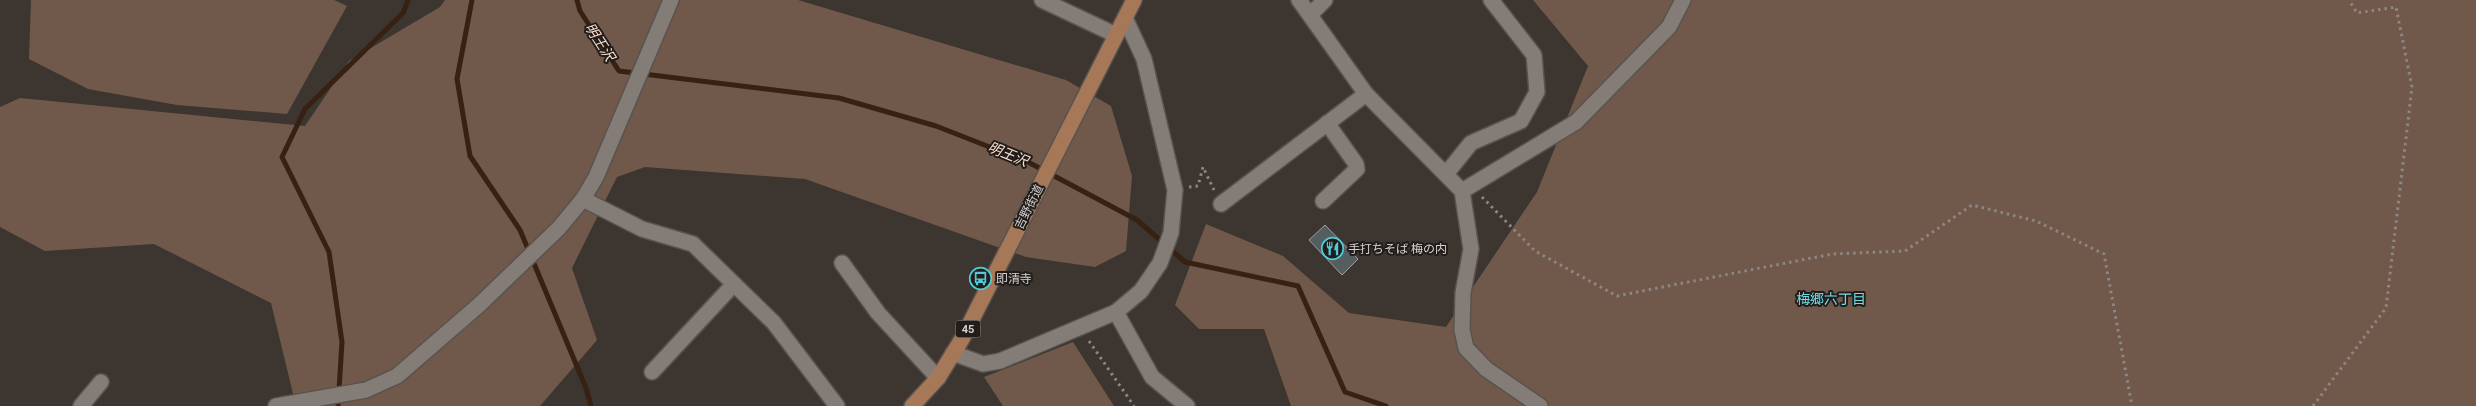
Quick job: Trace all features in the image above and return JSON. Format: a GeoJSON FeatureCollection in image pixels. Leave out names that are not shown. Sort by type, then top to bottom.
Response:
{"type":"FeatureCollection","features":[{"type":"Feature","properties":{"kind":"main road","name":"吉野街道"},"geometry":{"type":"LineString","coordinates":[[912,406],[938,378],[953,353],[1000,266],[1134,0]]}},
{"type":"Feature","properties":{"kind":"street"},"geometry":{"type":"LineString","coordinates":[[279,405],[366,390],[397,376],[479,305],[559,228],[584,199],[596,177],[671,0]]}},
{"type":"Feature","properties":{"kind":"street"},"geometry":{"type":"LineString","coordinates":[[1042,0],[1116,35]]}},
{"type":"Feature","properties":{"kind":"street"},"geometry":{"type":"LineString","coordinates":[[1299,0],[1366,94],[1462,191],[1471,249],[1463,294],[1462,330],[1466,348],[1486,369],[1540,406]]}},
{"type":"Feature","properties":{"kind":"street"},"geometry":{"type":"LineString","coordinates":[[1310,14],[1325,0]]}},
{"type":"Feature","properties":{"kind":"street"},"geometry":{"type":"LineString","coordinates":[[1446,174],[1471,143],[1522,121],[1537,92],[1534,54],[1491,0]]}},
{"type":"Feature","properties":{"kind":"street"},"geometry":{"type":"LineString","coordinates":[[1462,191],[1576,122],[1669,27],[1683,0]]}},
{"type":"Feature","properties":{"kind":"street"},"geometry":{"type":"LineString","coordinates":[[953,353],[983,364],[1000,361],[1080,328],[1116,312],[1141,292],[1160,263],[1171,233],[1175,190],[1144,59],[1125,18]]}},
{"type":"Feature","properties":{"kind":"street"},"geometry":{"type":"LineString","coordinates":[[1221,204],[1366,94]]}},
{"type":"Feature","properties":{"kind":"street"},"geometry":{"type":"LineString","coordinates":[[1323,202],[1357,169],[1356,164],[1327,123]]}},
{"type":"Feature","properties":{"kind":"street"},"geometry":{"type":"LineString","coordinates":[[584,199],[642,229],[693,244],[774,323],[837,406]]}},
{"type":"Feature","properties":{"kind":"street"},"geometry":{"type":"LineString","coordinates":[[842,263],[878,313],[938,378]]}},
{"type":"Feature","properties":{"kind":"street"},"geometry":{"type":"LineString","coordinates":[[652,372],[734,284]]}},
{"type":"Feature","properties":{"kind":"street"},"geometry":{"type":"LineString","coordinates":[[1116,312],[1152,377],[1187,406]]}},
{"type":"Feature","properties":{"kind":"street"},"geometry":{"type":"LineString","coordinates":[[81,406],[101,382]]}},
{"type":"Feature","properties":{"kind":"path"},"geometry":{"type":"LineString","coordinates":[[2313,406],[2386,308],[2412,87],[2396,7],[2356,13],[2349,0]]}},
{"type":"Feature","properties":{"kind":"path"},"geometry":{"type":"LineString","coordinates":[[1175,190],[1198,186],[1203,167],[1221,204]]}},
{"type":"Feature","properties":{"kind":"path"},"geometry":{"type":"LineString","coordinates":[[1462,191],[1475,190],[1535,251],[1617,296],[1832,254],[1905,251],[1972,204],[2036,221],[2104,254],[2132,406]]}},
{"type":"Feature","properties":{"kind":"path"},"geometry":{"type":"LineString","coordinates":[[1080,328],[1134,406]]}},
{"type":"Feature","properties":{"kind":"shaded area"},"geometry":{"type":"Polygon","coordinates":[[[31,0],[334,0],[347,6],[287,114],[177,105],[88,89],[29,59],[31,0]]]}},
{"type":"Feature","properties":{"kind":"shaded area"},"geometry":{"type":"Polygon","coordinates":[[[445,0],[798,0],[1066,80],[1111,106],[1132,176],[1126,251],[1095,267],[1026,257],[805,179],[645,167],[617,177],[572,268],[597,340],[540,406],[296,406],[271,303],[154,244],[45,251],[0,227],[0,107],[20,98],[305,126],[349,61],[440,7],[445,0]]]}},
{"type":"Feature","properties":{"kind":"shaded area"},"geometry":{"type":"Polygon","coordinates":[[[1533,0],[2476,0],[2476,406],[1291,406],[1264,329],[1199,329],[1175,305],[1206,224],[1283,256],[1349,313],[1446,327],[1537,192],[1588,66],[1533,0]]]}},
{"type":"Feature","properties":{"kind":"shaded area"},"geometry":{"type":"Polygon","coordinates":[[[1073,342],[1114,406],[1003,406],[984,377],[1073,342]]]}},
{"type":"Feature","properties":{"kind":"building"},"geometry":{"type":"Polygon","coordinates":[[[1325,225],[1358,259],[1342,275],[1309,240],[1325,225]]]}},
{"type":"Feature","properties":{"kind":"waterway"},"geometry":{"type":"LineString","coordinates":[[338,406],[342,342],[329,252],[282,157],[305,109],[403,13],[408,0]]}},
{"type":"Feature","properties":{"kind":"waterway"},"geometry":{"type":"LineString","coordinates":[[472,0],[457,79],[470,156],[520,230],[586,388],[591,406]]}},
{"type":"Feature","properties":{"kind":"waterway","name":"明王沢"},"geometry":{"type":"LineString","coordinates":[[577,0],[580,11],[619,71],[839,98],[936,126],[1028,162],[1137,220],[1185,262],[1298,286],[1345,392],[1386,406]]}},
{"type":"Feature","properties":{"kind":"place","name":"手打ちそば 梅の内"},"geometry":{"type":"Point","coordinates":[1332,249]}},
{"type":"Feature","properties":{"kind":"place","name":"即清寺"},"geometry":{"type":"Point","coordinates":[980,279]}},
{"type":"Feature","properties":{"kind":"district","name":"梅郷六丁目"},"geometry":{"type":"Point","coordinates":[1831,299]}}]}
